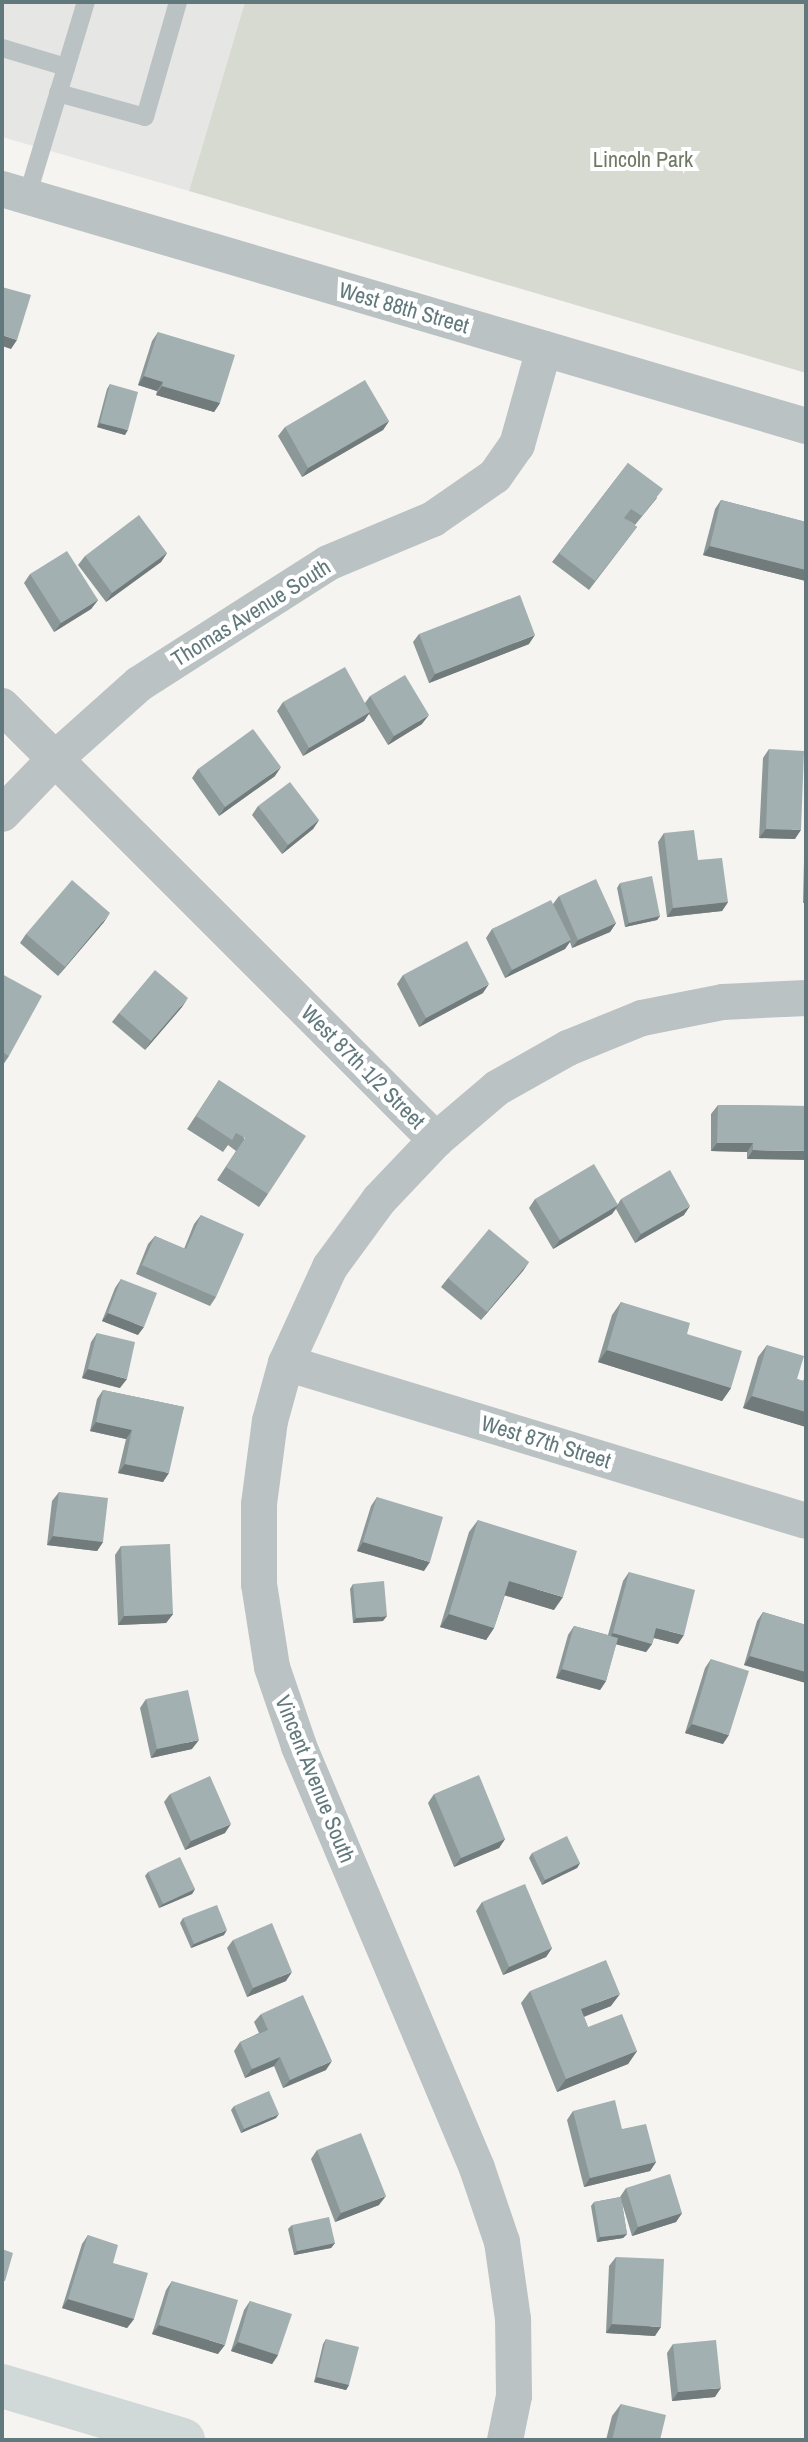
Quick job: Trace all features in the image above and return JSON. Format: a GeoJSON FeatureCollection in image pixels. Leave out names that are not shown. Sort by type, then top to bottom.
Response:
{"type":"FeatureCollection","features":[{"type":"Feature","properties":{"kind":"street","name":"West 88th Street"},"geometry":{"type":"LineString","coordinates":[[15,193],[806,426]]}},
{"type":"Feature","properties":{"kind":"street","name":"Thomas Avenue South"},"geometry":{"type":"LineString","coordinates":[[2,814],[54,760],[139,684],[232,621],[328,563],[433,519],[495,476],[517,445],[544,349]]}},
{"type":"Feature","properties":{"kind":"street","name":"West 87th 1/2 Street"},"geometry":{"type":"LineString","coordinates":[[2,706],[436,1140],[497,1088],[568,1048],[642,1018],[723,1002],[806,998]]}},
{"type":"Feature","properties":{"kind":"street","name":"Vincent Avenue South"},"geometry":{"type":"LineString","coordinates":[[436,1140],[379,1200],[330,1267],[286,1363],[270,1421],[259,1504],[259,1584],[272,1667],[299,1746],[477,2168],[502,2242],[513,2319],[514,2396],[505,2440]]}},
{"type":"Feature","properties":{"kind":"street","name":"West 87th Street"},"geometry":{"type":"LineString","coordinates":[[286,1363],[806,1521]]}},
{"type":"Feature","properties":{"kind":"street"},"geometry":{"type":"LineString","coordinates":[[2,2386],[183,2440]]}},
{"type":"Feature","properties":{"kind":"lane"},"geometry":{"type":"LineString","coordinates":[[15,193],[58,93],[86,2]]}},
{"type":"Feature","properties":{"kind":"lane"},"geometry":{"type":"LineString","coordinates":[[58,93],[145,117],[178,2]]}},
{"type":"Feature","properties":{"kind":"lane"},"geometry":{"type":"LineString","coordinates":[[2,48],[66,67]]}},
{"type":"Feature","properties":{"kind":"shaded area"},"geometry":{"type":"Polygon","coordinates":[[[2,2],[245,2],[189,191],[2,137],[2,2]]]}},
{"type":"Feature","properties":{"kind":"green space","name":"Lincoln Park"},"geometry":{"type":"Polygon","coordinates":[[[245,2],[806,2],[806,373],[189,191],[245,2]]]}},
{"type":"Feature","properties":{"kind":"building"},"geometry":{"type":"Polygon","coordinates":[[[2,287],[31,295],[17,340],[2,335],[2,287]]]}},
{"type":"Feature","properties":{"kind":"building"},"geometry":{"type":"Polygon","coordinates":[[[158,332],[235,355],[220,403],[162,386],[163,382],[144,376],[158,332]]]}},
{"type":"Feature","properties":{"kind":"building"},"geometry":{"type":"Polygon","coordinates":[[[365,380],[389,421],[308,468],[285,427],[365,380]]]}},
{"type":"Feature","properties":{"kind":"building"},"geometry":{"type":"Polygon","coordinates":[[[110,384],[138,392],[128,430],[100,423],[110,384]]]}},
{"type":"Feature","properties":{"kind":"building"},"geometry":{"type":"Polygon","coordinates":[[[628,463],[663,489],[642,516],[631,509],[624,518],[637,527],[595,581],[559,553],[628,463]]]}},
{"type":"Feature","properties":{"kind":"building"},"geometry":{"type":"Polygon","coordinates":[[[721,500],[806,522],[806,570],[710,546],[721,500]]]}},
{"type":"Feature","properties":{"kind":"building"},"geometry":{"type":"Polygon","coordinates":[[[139,515],[167,553],[112,593],[85,556],[139,515]]]}},
{"type":"Feature","properties":{"kind":"building"},"geometry":{"type":"Polygon","coordinates":[[[67,551],[98,600],[61,623],[30,574],[67,551]]]}},
{"type":"Feature","properties":{"kind":"building"},"geometry":{"type":"Polygon","coordinates":[[[520,595],[535,635],[435,674],[419,634],[520,595]]]}},
{"type":"Feature","properties":{"kind":"building"},"geometry":{"type":"Polygon","coordinates":[[[345,667],[370,712],[309,748],[283,702],[345,667]]]}},
{"type":"Feature","properties":{"kind":"building"},"geometry":{"type":"Polygon","coordinates":[[[405,675],[429,715],[394,736],[370,696],[405,675]]]}},
{"type":"Feature","properties":{"kind":"building"},"geometry":{"type":"Polygon","coordinates":[[[253,729],[281,767],[225,807],[198,769],[253,729]]]}},
{"type":"Feature","properties":{"kind":"building"},"geometry":{"type":"Polygon","coordinates":[[[769,749],[804,751],[801,830],[766,829],[769,749]]]}},
{"type":"Feature","properties":{"kind":"building"},"geometry":{"type":"Polygon","coordinates":[[[290,782],[319,820],[288,845],[258,806],[290,782]]]}},
{"type":"Feature","properties":{"kind":"building"},"geometry":{"type":"Polygon","coordinates":[[[694,830],[698,860],[722,858],[728,902],[673,908],[664,833],[694,830]]]}},
{"type":"Feature","properties":{"kind":"building"},"geometry":{"type":"Polygon","coordinates":[[[652,876],[660,916],[629,923],[620,883],[652,876]]]}},
{"type":"Feature","properties":{"kind":"building"},"geometry":{"type":"Polygon","coordinates":[[[596,879],[616,923],[578,940],[559,896],[596,879]]]}},
{"type":"Feature","properties":{"kind":"building"},"geometry":{"type":"Polygon","coordinates":[[[72,880],[110,913],[65,967],[26,934],[72,880]]]}},
{"type":"Feature","properties":{"kind":"building"},"geometry":{"type":"Polygon","coordinates":[[[551,900],[571,940],[512,970],[492,929],[551,900]]]}},
{"type":"Feature","properties":{"kind":"building"},"geometry":{"type":"Polygon","coordinates":[[[467,941],[489,984],[426,1018],[403,975],[467,941]]]}},
{"type":"Feature","properties":{"kind":"building"},"geometry":{"type":"Polygon","coordinates":[[[155,970],[188,998],[151,1041],[119,1013],[155,970]]]}},
{"type":"Feature","properties":{"kind":"building"},"geometry":{"type":"Polygon","coordinates":[[[2,974],[42,996],[9,1056],[2,1052],[2,974]]]}},
{"type":"Feature","properties":{"kind":"building"},"geometry":{"type":"Polygon","coordinates":[[[219,1080],[306,1136],[268,1194],[226,1167],[245,1138],[236,1133],[232,1140],[196,1116],[219,1080]]]}},
{"type":"Feature","properties":{"kind":"building"},"geometry":{"type":"Polygon","coordinates":[[[718,1105],[806,1106],[806,1151],[753,1150],[753,1143],[717,1143],[718,1105]]]}},
{"type":"Feature","properties":{"kind":"building"},"geometry":{"type":"Polygon","coordinates":[[[594,1164],[618,1205],[560,1240],[535,1199],[594,1164]]]}},
{"type":"Feature","properties":{"kind":"building"},"geometry":{"type":"Polygon","coordinates":[[[670,1170],[690,1206],[641,1234],[621,1199],[670,1170]]]}},
{"type":"Feature","properties":{"kind":"building"},"geometry":{"type":"Polygon","coordinates":[[[201,1215],[244,1234],[216,1297],[142,1265],[155,1236],[186,1249],[201,1215]]]}},
{"type":"Feature","properties":{"kind":"building"},"geometry":{"type":"Polygon","coordinates":[[[489,1229],[529,1262],[487,1312],[448,1278],[489,1229]]]}},
{"type":"Feature","properties":{"kind":"building"},"geometry":{"type":"Polygon","coordinates":[[[121,1279],[157,1293],[144,1327],[108,1313],[121,1279]]]}},
{"type":"Feature","properties":{"kind":"building"},"geometry":{"type":"Polygon","coordinates":[[[621,1302],[690,1323],[687,1334],[742,1351],[731,1388],[607,1350],[621,1302]]]}},
{"type":"Feature","properties":{"kind":"building"},"geometry":{"type":"Polygon","coordinates":[[[97,1333],[135,1342],[127,1379],[88,1369],[97,1333]]]}},
{"type":"Feature","properties":{"kind":"building"},"geometry":{"type":"Polygon","coordinates":[[[767,1345],[804,1356],[797,1379],[806,1382],[806,1412],[752,1396],[767,1345]]]}},
{"type":"Feature","properties":{"kind":"building"},"geometry":{"type":"Polygon","coordinates":[[[103,1390],[184,1407],[169,1473],[125,1464],[132,1430],[96,1422],[103,1390]]]}},
{"type":"Feature","properties":{"kind":"building"},"geometry":{"type":"Polygon","coordinates":[[[59,1492],[108,1498],[103,1542],[53,1536],[59,1492]]]}},
{"type":"Feature","properties":{"kind":"building"},"geometry":{"type":"Polygon","coordinates":[[[377,1497],[443,1517],[430,1562],[363,1542],[377,1497]]]}},
{"type":"Feature","properties":{"kind":"building"},"geometry":{"type":"Polygon","coordinates":[[[478,1520],[577,1551],[563,1597],[509,1581],[494,1628],[449,1614],[478,1520]]]}},
{"type":"Feature","properties":{"kind":"building"},"geometry":{"type":"Polygon","coordinates":[[[170,1544],[173,1614],[124,1616],[121,1546],[170,1544]]]}},
{"type":"Feature","properties":{"kind":"building"},"geometry":{"type":"Polygon","coordinates":[[[629,1572],[695,1590],[684,1635],[656,1628],[652,1644],[613,1633],[629,1572]]]}},
{"type":"Feature","properties":{"kind":"building"},"geometry":{"type":"Polygon","coordinates":[[[384,1581],[387,1616],[356,1618],[353,1584],[384,1581]]]}},
{"type":"Feature","properties":{"kind":"building"},"geometry":{"type":"Polygon","coordinates":[[[763,1612],[806,1625],[806,1672],[750,1656],[763,1612]]]}},
{"type":"Feature","properties":{"kind":"building"},"geometry":{"type":"Polygon","coordinates":[[[574,1626],[618,1638],[606,1681],[562,1669],[574,1626]]]}},
{"type":"Feature","properties":{"kind":"building"},"geometry":{"type":"Polygon","coordinates":[[[711,1659],[749,1671],[729,1735],[692,1724],[711,1659]]]}},
{"type":"Feature","properties":{"kind":"building"},"geometry":{"type":"Polygon","coordinates":[[[188,1690],[199,1740],[157,1749],[146,1699],[188,1690]]]}},
{"type":"Feature","properties":{"kind":"building"},"geometry":{"type":"Polygon","coordinates":[[[479,1775],[505,1839],[461,1858],[434,1794],[479,1775]]]}},
{"type":"Feature","properties":{"kind":"building"},"geometry":{"type":"Polygon","coordinates":[[[210,1776],[231,1824],[191,1841],[170,1794],[210,1776]]]}},
{"type":"Feature","properties":{"kind":"building"},"geometry":{"type":"Polygon","coordinates":[[[567,1836],[580,1863],[545,1880],[532,1853],[567,1836]]]}},
{"type":"Feature","properties":{"kind":"building"},"geometry":{"type":"Polygon","coordinates":[[[180,1857],[195,1889],[163,1904],[148,1872],[180,1857]]]}},
{"type":"Feature","properties":{"kind":"building"},"geometry":{"type":"Polygon","coordinates":[[[525,1884],[552,1948],[509,1967],[482,1902],[525,1884]]]}},
{"type":"Feature","properties":{"kind":"building"},"geometry":{"type":"Polygon","coordinates":[[[217,1905],[227,1930],[194,1944],[183,1918],[217,1905]]]}},
{"type":"Feature","properties":{"kind":"building"},"geometry":{"type":"Polygon","coordinates":[[[272,1923],[292,1972],[253,1988],[233,1940],[272,1923]]]}},
{"type":"Feature","properties":{"kind":"building"},"geometry":{"type":"Polygon","coordinates":[[[606,1960],[620,1994],[581,2009],[588,2027],[622,2014],[637,2051],[566,2079],[530,1991],[606,1960]]]}},
{"type":"Feature","properties":{"kind":"building"},"geometry":{"type":"Polygon","coordinates":[[[303,1995],[332,2061],[290,2080],[280,2057],[252,2069],[240,2042],[268,2030],[261,2014],[303,1995]]]}},
{"type":"Feature","properties":{"kind":"building"},"geometry":{"type":"Polygon","coordinates":[[[269,2091],[279,2114],[244,2129],[234,2106],[269,2091]]]}},
{"type":"Feature","properties":{"kind":"building"},"geometry":{"type":"Polygon","coordinates":[[[615,2100],[622,2129],[646,2124],[656,2162],[590,2178],[573,2111],[615,2100]]]}},
{"type":"Feature","properties":{"kind":"building"},"geometry":{"type":"Polygon","coordinates":[[[361,2133],[386,2196],[341,2213],[317,2150],[361,2133]]]}},
{"type":"Feature","properties":{"kind":"building"},"geometry":{"type":"Polygon","coordinates":[[[670,2174],[682,2213],[638,2227],[626,2188],[670,2174]]]}},
{"type":"Feature","properties":{"kind":"building"},"geometry":{"type":"Polygon","coordinates":[[[621,2197],[627,2234],[600,2237],[594,2202],[621,2197]]]}},
{"type":"Feature","properties":{"kind":"building"},"geometry":{"type":"Polygon","coordinates":[[[329,2217],[335,2243],[297,2251],[292,2225],[329,2217]]]}},
{"type":"Feature","properties":{"kind":"building"},"geometry":{"type":"Polygon","coordinates":[[[88,2235],[118,2245],[113,2263],[148,2273],[134,2319],[68,2299],[88,2235]]]}},
{"type":"Feature","properties":{"kind":"building"},"geometry":{"type":"Polygon","coordinates":[[[2,2249],[13,2253],[5,2281],[2,2280],[2,2249]]]}},
{"type":"Feature","properties":{"kind":"building"},"geometry":{"type":"Polygon","coordinates":[[[616,2257],[664,2259],[661,2327],[612,2324],[616,2257]]]}},
{"type":"Feature","properties":{"kind":"building"},"geometry":{"type":"Polygon","coordinates":[[[172,2281],[238,2300],[225,2345],[159,2325],[172,2281]]]}},
{"type":"Feature","properties":{"kind":"building"},"geometry":{"type":"Polygon","coordinates":[[[250,2301],[292,2314],[278,2355],[238,2342],[250,2301]]]}},
{"type":"Feature","properties":{"kind":"building"},"geometry":{"type":"Polygon","coordinates":[[[326,2339],[359,2347],[349,2385],[317,2377],[326,2339]]]}},
{"type":"Feature","properties":{"kind":"building"},"geometry":{"type":"Polygon","coordinates":[[[716,2340],[721,2388],[678,2392],[673,2344],[716,2340]]]}},
{"type":"Feature","properties":{"kind":"building"},"geometry":{"type":"Polygon","coordinates":[[[621,2404],[666,2415],[660,2440],[612,2440],[621,2404]]]}}]}
